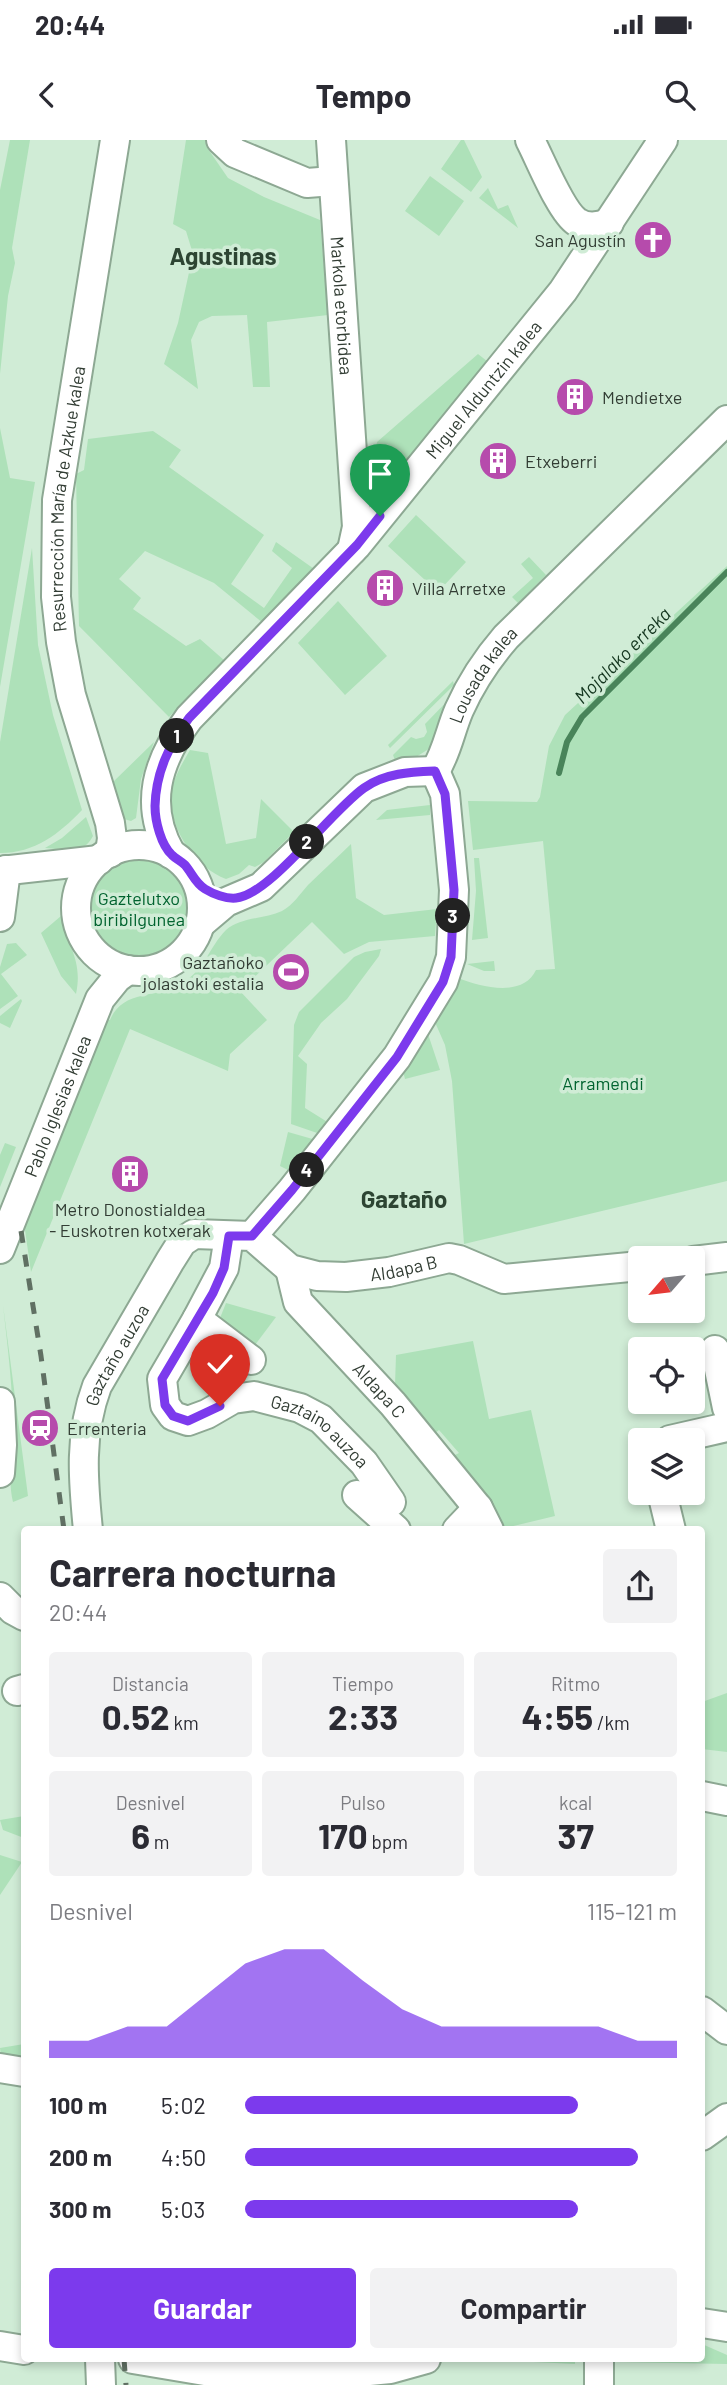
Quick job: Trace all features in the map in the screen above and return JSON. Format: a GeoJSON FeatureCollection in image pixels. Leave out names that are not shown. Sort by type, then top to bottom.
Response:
{"type":"FeatureCollection","features":[{"type":"Feature","properties":{"kind":"street","name":"Resurrección María de Azkue kalea"},"geometry":{"type":"LineString","coordinates":[[104,857],[112,838],[110,823],[71,695],[61,642],[56,597],[57,500],[116,140]]}},
{"type":"Feature","properties":{"kind":"street"},"geometry":{"type":"LineString","coordinates":[[221,140],[236,153],[307,183],[334,184]]}},
{"type":"Feature","properties":{"kind":"street","name":"Markola etorbidea"},"geometry":{"type":"LineString","coordinates":[[331,140],[354,472],[372,516]]}},
{"type":"Feature","properties":{"kind":"street"},"geometry":{"type":"LineString","coordinates":[[530,140],[570,216],[584,226],[609,223]]}},
{"type":"Feature","properties":{"kind":"street","name":"Miguel Alduntzin kalea"},"geometry":{"type":"LineString","coordinates":[[137,846],[149,830],[155,814],[159,776],[170,746],[184,725],[352,550],[372,516],[563,291],[663,140]]}},
{"type":"Feature","properties":{"kind":"street","name":"Lousada kalea"},"geometry":{"type":"LineString","coordinates":[[435,771],[445,755],[467,692],[491,654],[534,609],[722,433]]}},
{"type":"Feature","properties":{"kind":"street"},"geometry":{"type":"LineString","coordinates":[[200,924],[216,908],[255,891],[267,882],[364,788],[405,772],[435,771],[445,794],[454,890],[451,957],[443,982],[397,1057],[292,1190],[224,1268],[197,1319],[251,1360]]}},
{"type":"Feature","properties":{"kind":"street","name":"Miguel Alduntzin kalea"},"geometry":{"type":"LineString","coordinates":[[155,814],[171,854]]}},
{"type":"Feature","properties":{"kind":"street"},"geometry":{"type":"LineString","coordinates":[[0,917],[3,871],[104,857],[137,846],[154,848],[171,854],[186,867],[197,884],[202,907],[200,924],[190,945],[173,962],[151,970],[117,967],[97,955],[83,937],[77,915],[79,892],[90,870],[104,857]]}},
{"type":"Feature","properties":{"kind":"street"},"geometry":{"type":"LineString","coordinates":[[47,866],[63,876],[79,892]]}},
{"type":"Feature","properties":{"kind":"street"},"geometry":{"type":"LineString","coordinates":[[197,884],[215,894],[237,898]]}},
{"type":"Feature","properties":{"kind":"street","name":"Pablo Iglesias kalea"},"geometry":{"type":"LineString","coordinates":[[0,1249],[100,999],[107,988],[128,970]]}},
{"type":"Feature","properties":{"kind":"street","name":"Gaztaño auzoa"},"geometry":{"type":"LineString","coordinates":[[88,1526],[83,1452],[90,1405],[97,1386],[182,1242],[194,1234],[248,1240]]}},
{"type":"Feature","properties":{"kind":"street"},"geometry":{"type":"LineString","coordinates":[[248,1240],[290,1269]]}},
{"type":"Feature","properties":{"kind":"street"},"geometry":{"type":"LineString","coordinates":[[705,1260],[727,1257]]}},
{"type":"Feature","properties":{"kind":"street","name":"Aldapa B"},"geometry":{"type":"LineString","coordinates":[[290,1269],[317,1276],[346,1277],[389,1272],[449,1258],[459,1259],[504,1279],[628,1267]]}},
{"type":"Feature","properties":{"kind":"street","name":"Aldapa C"},"geometry":{"type":"LineString","coordinates":[[290,1269],[298,1301],[393,1404],[484,1519],[467,1526]]}},
{"type":"Feature","properties":{"kind":"street","name":"Gaztaino auzoa"},"geometry":{"type":"LineString","coordinates":[[197,1319],[162,1379],[165,1405],[173,1416],[188,1421],[233,1399],[254,1396],[300,1408],[321,1419],[356,1455],[391,1502]]}},
{"type":"Feature","properties":{"kind":"street"},"geometry":{"type":"LineString","coordinates":[[715,1350],[727,1408]]}},
{"type":"Feature","properties":{"kind":"street"},"geometry":{"type":"LineString","coordinates":[[0,1402],[0,1473]]}},
{"type":"Feature","properties":{"kind":"street"},"geometry":{"type":"LineString","coordinates":[[705,1432],[727,1427]]}},
{"type":"Feature","properties":{"kind":"street"},"geometry":{"type":"LineString","coordinates":[[357,1494],[392,1526]]}},
{"type":"Feature","properties":{"kind":"street"},"geometry":{"type":"LineString","coordinates":[[665,1505],[670,1526]]}},
{"type":"Feature","properties":{"kind":"street"},"geometry":{"type":"LineString","coordinates":[[0,1597],[21,1614]]}},
{"type":"Feature","properties":{"kind":"street"},"geometry":{"type":"LineString","coordinates":[[705,1797],[727,1801]]}},
{"type":"Feature","properties":{"kind":"street"},"geometry":{"type":"LineString","coordinates":[[705,2013],[727,2030]]}},
{"type":"Feature","properties":{"kind":"street"},"geometry":{"type":"LineString","coordinates":[[0,2068],[21,2072]]}},
{"type":"Feature","properties":{"kind":"street"},"geometry":{"type":"LineString","coordinates":[[705,2134],[727,2119]]}},
{"type":"Feature","properties":{"kind":"street"},"geometry":{"type":"LineString","coordinates":[[705,2323],[727,2327]]}},
{"type":"Feature","properties":{"kind":"street"},"geometry":{"type":"LineString","coordinates":[[0,2346],[21,2350]]}},
{"type":"Feature","properties":{"kind":"street"},"geometry":{"type":"LineString","coordinates":[[100,2362],[101,2385]]}},
{"type":"Feature","properties":{"kind":"street"},"geometry":{"type":"LineString","coordinates":[[173,2370],[221,2380],[390,2370],[415,2362]]}},
{"type":"Feature","properties":{"kind":"street"},"geometry":{"type":"LineString","coordinates":[[599,2362],[599,2385]]}},
{"type":"Feature","properties":{"kind":"green space"},"geometry":{"type":"Polygon","coordinates":[[[10,140],[30,140],[12,248],[15,263],[8,296],[0,374],[0,190],[10,140]]]}},
{"type":"Feature","properties":{"kind":"green space"},"geometry":{"type":"Polygon","coordinates":[[[186,140],[205,140],[206,146],[228,178],[264,197],[320,220],[328,315],[267,322],[270,387],[253,387],[247,315],[212,316],[199,322],[191,340],[198,389],[164,364],[178,323],[193,254],[186,231],[173,224],[186,140]]]}},
{"type":"Feature","properties":{"kind":"green space"},"geometry":{"type":"Polygon","coordinates":[[[461,140],[464,140],[482,177],[471,192],[441,169],[461,140]]]}},
{"type":"Feature","properties":{"kind":"green space"},"geometry":{"type":"Polygon","coordinates":[[[430,176],[464,201],[439,236],[405,211],[430,176]]]}},
{"type":"Feature","properties":{"kind":"green space"},"geometry":{"type":"Polygon","coordinates":[[[488,188],[498,209],[508,205],[518,228],[479,198],[488,188]]]}},
{"type":"Feature","properties":{"kind":"green space"},"geometry":{"type":"Polygon","coordinates":[[[478,354],[492,365],[394,480],[383,481],[375,475],[372,466],[377,442],[478,354]]]}},
{"type":"Feature","properties":{"kind":"green space"},"geometry":{"type":"Polygon","coordinates":[[[0,428],[10,478],[35,482],[0,687],[0,428]]]}},
{"type":"Feature","properties":{"kind":"green space"},"geometry":{"type":"Polygon","coordinates":[[[153,431],[181,450],[169,467],[264,535],[231,584],[264,608],[292,568],[272,551],[276,542],[317,571],[263,623],[214,583],[145,551],[119,579],[141,598],[133,609],[186,646],[200,639],[225,661],[169,717],[79,626],[76,474],[84,470],[88,439],[153,431]]]}},
{"type":"Feature","properties":{"kind":"green space"},"geometry":{"type":"Polygon","coordinates":[[[416,515],[466,562],[438,592],[388,546],[416,515]]]}},
{"type":"Feature","properties":{"kind":"green space"},"geometry":{"type":"Polygon","coordinates":[[[32,548],[38,645],[53,715],[82,810],[46,841],[24,850],[0,853],[0,742],[32,548]]]}},
{"type":"Feature","properties":{"kind":"green space"},"geometry":{"type":"Polygon","coordinates":[[[529,557],[546,575],[518,603],[512,597],[533,578],[521,564],[529,557]]]}},
{"type":"Feature","properties":{"kind":"green space","name":"Arramendi"},"geometry":{"type":"Polygon","coordinates":[[[727,566],[727,1181],[464,1244],[452,1081],[445,1045],[434,1020],[458,978],[489,987],[512,987],[530,979],[536,970],[555,969],[543,841],[473,850],[468,801],[537,802],[549,746],[565,715],[727,566]]]}},
{"type":"Feature","properties":{"kind":"green space"},"geometry":{"type":"Polygon","coordinates":[[[338,601],[387,656],[345,695],[298,643],[338,601]]]}},
{"type":"Feature","properties":{"kind":"green space"},"geometry":{"type":"Polygon","coordinates":[[[453,681],[454,685],[390,748],[388,745],[453,681]]]}},
{"type":"Feature","properties":{"kind":"green space"},"geometry":{"type":"Polygon","coordinates":[[[457,691],[435,745],[416,757],[396,763],[393,755],[411,737],[424,737],[427,732],[425,724],[457,691]]]}},
{"type":"Feature","properties":{"kind":"green space"},"geometry":{"type":"Polygon","coordinates":[[[154,742],[141,779],[136,818],[131,821],[124,819],[112,783],[154,742]]]}},
{"type":"Feature","properties":{"kind":"green space"},"geometry":{"type":"Polygon","coordinates":[[[190,750],[208,753],[226,844],[256,838],[261,799],[294,832],[264,862],[255,867],[249,865],[239,874],[226,879],[204,866],[186,846],[175,821],[171,796],[175,778],[190,750]]]}},
{"type":"Feature","properties":{"kind":"green space"},"geometry":{"type":"Polygon","coordinates":[[[430,805],[430,815],[376,820],[387,810],[430,805]]]}},
{"type":"Feature","properties":{"kind":"green space"},"geometry":{"type":"Polygon","coordinates":[[[86,817],[93,836],[84,846],[72,850],[45,848],[62,838],[86,817]]]}},
{"type":"Feature","properties":{"kind":"green space"},"geometry":{"type":"Polygon","coordinates":[[[351,844],[356,898],[384,915],[437,909],[435,936],[369,942],[344,954],[312,922],[240,991],[267,1020],[230,1054],[228,1071],[130,1029],[31,1272],[24,1223],[104,1019],[110,1020],[123,1003],[172,988],[190,978],[226,930],[238,923],[286,909],[351,844]]]}},
{"type":"Feature","properties":{"kind":"green space","name":"Gaztelutxo biribilgunea"},"geometry":{"type":"Polygon","coordinates":[[[139,857],[158,861],[175,872],[186,889],[190,908],[186,927],[175,944],[158,955],[139,959],[120,955],[103,944],[92,927],[88,908],[92,889],[103,872],[120,861],[139,857]]]}},
{"type":"Feature","properties":{"kind":"green space"},"geometry":{"type":"Polygon","coordinates":[[[474,858],[479,858],[488,938],[472,940],[476,891],[474,858]]]}},
{"type":"Feature","properties":{"kind":"green space"},"geometry":{"type":"Polygon","coordinates":[[[61,916],[78,972],[76,994],[61,976],[41,933],[61,916]]]}},
{"type":"Feature","properties":{"kind":"green space"},"geometry":{"type":"Polygon","coordinates":[[[16,943],[27,955],[1,974],[18,996],[0,1009],[0,967],[7,944],[16,943]]]}},
{"type":"Feature","properties":{"kind":"green space"},"geometry":{"type":"Polygon","coordinates":[[[381,949],[379,956],[347,999],[321,1023],[298,1056],[307,1064],[305,1108],[329,1123],[320,1134],[291,1124],[294,1025],[299,1012],[354,957],[381,949]]]}},
{"type":"Feature","properties":{"kind":"green space"},"geometry":{"type":"Polygon","coordinates":[[[494,961],[495,971],[484,971],[467,964],[494,961]]]}},
{"type":"Feature","properties":{"kind":"green space"},"geometry":{"type":"Polygon","coordinates":[[[21,999],[10,1028],[0,1023],[0,1016],[21,999]]]}},
{"type":"Feature","properties":{"kind":"green space"},"geometry":{"type":"Polygon","coordinates":[[[427,1031],[440,1070],[405,1079],[402,1067],[427,1031]]]}},
{"type":"Feature","properties":{"kind":"green space"},"geometry":{"type":"Polygon","coordinates":[[[288,1132],[316,1140],[288,1170],[280,1166],[288,1132]]]}},
{"type":"Feature","properties":{"kind":"green space"},"geometry":{"type":"Polygon","coordinates":[[[5,1143],[16,1147],[0,1187],[0,1155],[5,1143]]]}},
{"type":"Feature","properties":{"kind":"green space"},"geometry":{"type":"Polygon","coordinates":[[[226,1303],[276,1317],[255,1345],[220,1318],[226,1303]]]}},
{"type":"Feature","properties":{"kind":"green space"},"geometry":{"type":"Polygon","coordinates":[[[3,1305],[28,1496],[13,1502],[13,1408],[3,1305]]]}},
{"type":"Feature","properties":{"kind":"green space"},"geometry":{"type":"Polygon","coordinates":[[[473,1341],[489,1419],[531,1410],[555,1516],[513,1526],[499,1526],[451,1457],[459,1453],[439,1430],[428,1439],[395,1385],[396,1355],[473,1341]]]}},
{"type":"Feature","properties":{"kind":"green space"},"geometry":{"type":"Polygon","coordinates":[[[727,1693],[727,1752],[705,1749],[705,1701],[727,1693]]]}},
{"type":"Feature","properties":{"kind":"green space"},"geometry":{"type":"Polygon","coordinates":[[[21,1816],[21,1837],[3,1830],[0,1820],[21,1816]]]}},
{"type":"Feature","properties":{"kind":"green space"},"geometry":{"type":"Polygon","coordinates":[[[0,1855],[21,1864],[0,1895],[0,1855]]]}},
{"type":"Feature","properties":{"kind":"green space"},"geometry":{"type":"Polygon","coordinates":[[[21,2044],[21,2059],[1,2056],[0,2048],[21,2044]]]}},
{"type":"Feature","properties":{"kind":"green space"},"geometry":{"type":"Polygon","coordinates":[[[705,2345],[727,2355],[727,2364],[615,2362],[705,2362],[705,2345]]]}},
{"type":"Feature","properties":{"kind":"green space"},"geometry":{"type":"Polygon","coordinates":[[[534,2362],[575,2362],[575,2364],[534,2362]]]}},
{"type":"Feature","properties":{"kind":"waterway","name":"Mojalako erreka"},"geometry":{"type":"LineString","coordinates":[[559,773],[567,742],[582,717],[727,572]]}},
{"type":"Feature","properties":{"kind":"railway"},"geometry":{"type":"LineString","coordinates":[[21,1231],[63,1526]]}},
{"type":"Feature","properties":{"kind":"railway"},"geometry":{"type":"LineString","coordinates":[[124,2362],[126,2385]]}},
{"type":"Feature","properties":{"kind":"place","name":"San Agustín"},"geometry":{"type":"Point","coordinates":[653,240]}},
{"type":"Feature","properties":{"kind":"place","name":"Mendietxe"},"geometry":{"type":"Point","coordinates":[575,397]}},
{"type":"Feature","properties":{"kind":"place","name":"Etxeberri"},"geometry":{"type":"Point","coordinates":[498,461]}},
{"type":"Feature","properties":{"kind":"place","name":"Villa Arretxe"},"geometry":{"type":"Point","coordinates":[385,588]}},
{"type":"Feature","properties":{"kind":"place","name":"Gaztañoko jolastoki estalia"},"geometry":{"type":"Point","coordinates":[291,972]}},
{"type":"Feature","properties":{"kind":"place","name":"Metro Donostialdea - Euskotren kotxerak"},"geometry":{"type":"Point","coordinates":[130,1174]}},
{"type":"Feature","properties":{"kind":"place","name":"Errenteria"},"geometry":{"type":"Point","coordinates":[40,1428]}},
{"type":"Feature","properties":{"kind":"district","name":"Agustinas"},"geometry":{"type":"Point","coordinates":[223,255]}},
{"type":"Feature","properties":{"kind":"district","name":"Gaztaño"},"geometry":{"type":"Point","coordinates":[404,1198]}},
{"type":"Feature","properties":{"kind":"route"},"geometry":{"type":"LineString","coordinates":[[220,1406],[188,1421],[173,1416],[165,1405],[162,1379],[213,1293],[224,1268],[229,1236],[252,1236],[292,1190],[397,1057],[443,982],[451,957],[454,890],[445,794],[435,771],[405,772],[372,783],[353,797],[267,882],[255,891],[237,898],[209,892],[197,884],[186,867],[171,854],[165,845],[155,814],[155,795],[170,746],[189,718],[357,545],[380,516]]}}]}
